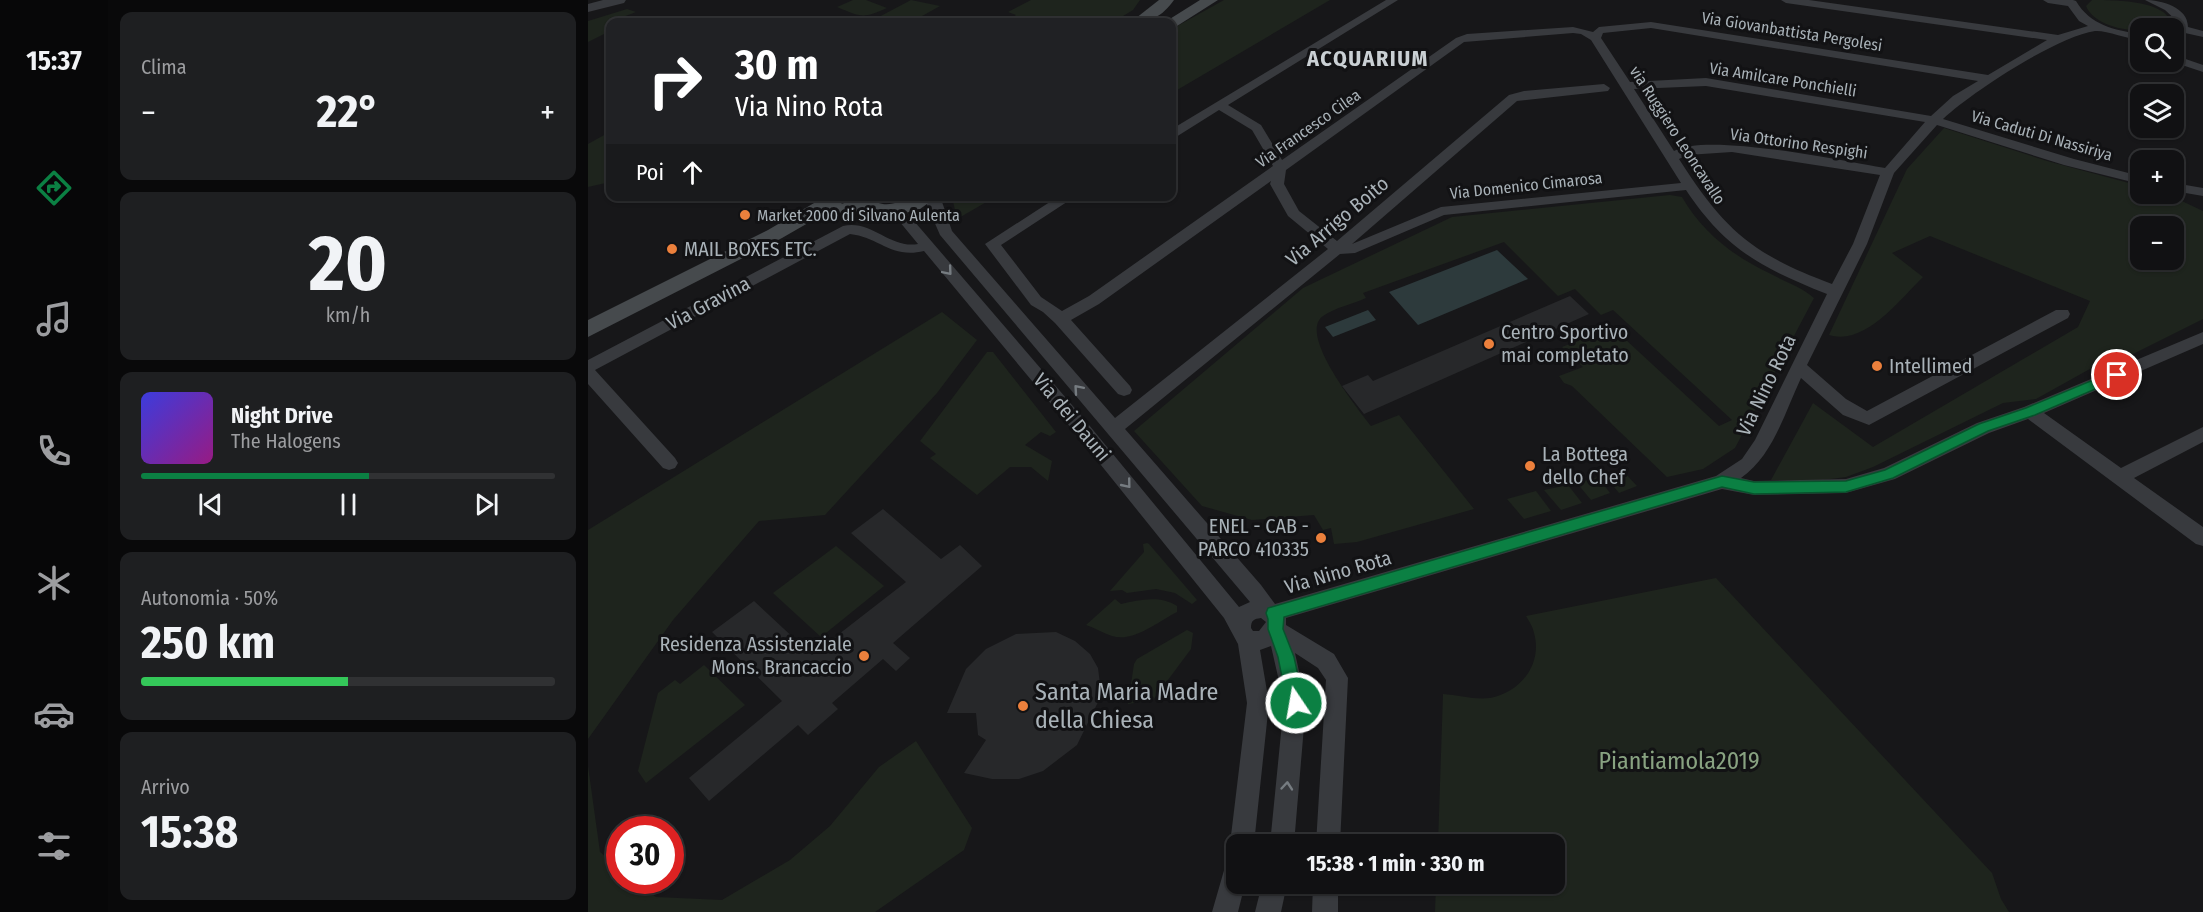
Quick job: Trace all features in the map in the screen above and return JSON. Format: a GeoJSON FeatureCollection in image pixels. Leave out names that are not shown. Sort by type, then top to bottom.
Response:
{"type":"FeatureCollection","features":[{"type":"Feature","properties":{"kind":"main road"},"geometry":{"type":"LineString","coordinates":[[1144,18],[1167,0]]}},
{"type":"Feature","properties":{"kind":"main road"},"geometry":{"type":"LineString","coordinates":[[1176,21],[1211,0]]}},
{"type":"Feature","properties":{"kind":"main road"},"geometry":{"type":"LineString","coordinates":[[775,234],[832,201]]}},
{"type":"Feature","properties":{"kind":"main road"},"geometry":{"type":"LineString","coordinates":[[775,234],[839,210],[866,203],[897,210],[921,201]]}},
{"type":"Feature","properties":{"kind":"main road","name":"Via Gravina"},"geometry":{"type":"LineString","coordinates":[[588,329],[775,234]]}},
{"type":"Feature","properties":{"kind":"street"},"geometry":{"type":"LineString","coordinates":[[588,2],[596,0]]}},
{"type":"Feature","properties":{"kind":"street"},"geometry":{"type":"LineString","coordinates":[[588,8],[619,0]]}},
{"type":"Feature","properties":{"kind":"street"},"geometry":{"type":"LineString","coordinates":[[1176,132],[1393,0]]}},
{"type":"Feature","properties":{"kind":"street"},"geometry":{"type":"LineString","coordinates":[[1786,0],[2058,38]]}},
{"type":"Feature","properties":{"kind":"street"},"geometry":{"type":"LineString","coordinates":[[2048,0],[2073,2],[2074,11],[2098,27],[2130,35]]}},
{"type":"Feature","properties":{"kind":"street"},"geometry":{"type":"LineString","coordinates":[[2150,0],[2169,8],[2174,18]]}},
{"type":"Feature","properties":{"kind":"street"},"geometry":{"type":"LineString","coordinates":[[2184,27],[2203,22]]}},
{"type":"Feature","properties":{"kind":"street","name":"Via Giovanbattista Pergolesi"},"geometry":{"type":"LineString","coordinates":[[1595,38],[1599,30],[1607,27],[1651,25],[1988,79]]}},
{"type":"Feature","properties":{"kind":"street","name":"Via Nino Rota"},"geometry":{"type":"LineString","coordinates":[[1271,617],[1722,482],[1748,464],[1762,444],[1837,292],[1860,244],[1888,172],[1934,120],[1957,99],[2058,38],[2098,27]]}},
{"type":"Feature","properties":{"kind":"street"},"geometry":{"type":"LineString","coordinates":[[2184,29],[2203,34]]}},
{"type":"Feature","properties":{"kind":"street","name":"Via Francesco Cilea"},"geometry":{"type":"LineString","coordinates":[[1061,319],[1094,300],[1467,37],[1578,30],[1595,38]]}},
{"type":"Feature","properties":{"kind":"street","name":"via Ruggiero Leoncavallo"},"geometry":{"type":"LineString","coordinates":[[1595,38],[1689,186],[1716,222],[1740,245],[1798,277],[1837,292]]}},
{"type":"Feature","properties":{"kind":"street"},"geometry":{"type":"LineString","coordinates":[[2184,62],[2203,69]]}},
{"type":"Feature","properties":{"kind":"street","name":"Via Amilcare Ponchielli"},"geometry":{"type":"LineString","coordinates":[[1627,86],[1706,82],[1934,120]]}},
{"type":"Feature","properties":{"kind":"street","name":"Via Arrigo Boito"},"geometry":{"type":"LineString","coordinates":[[1113,429],[1337,249],[1513,98],[1524,94],[1604,88]]}},
{"type":"Feature","properties":{"kind":"street"},"geometry":{"type":"LineString","coordinates":[[1219,105],[1257,128],[1280,167],[1277,184],[1293,213],[1337,249]]}},
{"type":"Feature","properties":{"kind":"street","name":"Via Caduti Di Nassiriya"},"geometry":{"type":"LineString","coordinates":[[1934,120],[2069,162],[2130,177]]}},
{"type":"Feature","properties":{"kind":"street","name":"Via Ottorino Respighi"},"geometry":{"type":"LineString","coordinates":[[1672,158],[1683,151],[1732,148],[1888,172]]}},
{"type":"Feature","properties":{"kind":"street","name":"Via Domenico Cimarosa"},"geometry":{"type":"LineString","coordinates":[[1337,249],[1350,250],[1441,211],[1689,186]]}},
{"type":"Feature","properties":{"kind":"street"},"geometry":{"type":"LineString","coordinates":[[2184,189],[2203,192]]}},
{"type":"Feature","properties":{"kind":"street","name":"Via dei Dauni"},"geometry":{"type":"LineString","coordinates":[[933,201],[945,232],[1254,591],[1271,617],[1286,657],[1296,703],[1283,834]]}},
{"type":"Feature","properties":{"kind":"street"},"geometry":{"type":"LineString","coordinates":[[1061,201],[992,244],[1036,301],[1049,308],[1061,319],[1124,390]]}},
{"type":"Feature","properties":{"kind":"street","name":"Via dei Dauni"},"geometry":{"type":"LineString","coordinates":[[897,210],[1078,424],[1230,612],[1244,634],[1258,704],[1243,834]]}},
{"type":"Feature","properties":{"kind":"street","name":"Via Gravina"},"geometry":{"type":"LineString","coordinates":[[588,366],[848,229],[867,232],[897,250],[911,252],[928,246]]}},
{"type":"Feature","properties":{"kind":"street"},"geometry":{"type":"LineString","coordinates":[[1798,367],[1810,374],[1843,407],[1858,416],[1869,418],[2062,314]]}},
{"type":"Feature","properties":{"kind":"street"},"geometry":{"type":"LineString","coordinates":[[1722,482],[1754,488],[1846,486],[1888,474],[1983,428],[2030,412],[2203,338]]}},
{"type":"Feature","properties":{"kind":"street"},"geometry":{"type":"LineString","coordinates":[[588,373],[669,463]]}},
{"type":"Feature","properties":{"kind":"street"},"geometry":{"type":"LineString","coordinates":[[1078,424],[1098,411]]}},
{"type":"Feature","properties":{"kind":"street"},"geometry":{"type":"LineString","coordinates":[[2030,412],[2203,538]]}},
{"type":"Feature","properties":{"kind":"street"},"geometry":{"type":"LineString","coordinates":[[2120,477],[2203,434]]}},
{"type":"Feature","properties":{"kind":"street"},"geometry":{"type":"LineString","coordinates":[[1271,617],[1267,638],[1260,640],[1244,634],[1241,619],[1254,608],[1271,617],[1326,661],[1337,678],[1329,834]]}},
{"type":"Feature","properties":{"kind":"street"},"geometry":{"type":"LineString","coordinates":[[1291,679],[1296,668],[1308,661],[1326,661]]}},
{"type":"Feature","properties":{"kind":"street"},"geometry":{"type":"LineString","coordinates":[[1225,912],[1230,894]]}},
{"type":"Feature","properties":{"kind":"street"},"geometry":{"type":"LineString","coordinates":[[1268,912],[1272,894]]}},
{"type":"Feature","properties":{"kind":"street"},"geometry":{"type":"LineString","coordinates":[[1325,912],[1326,894]]}},
{"type":"Feature","properties":{"kind":"green space"},"geometry":{"type":"Polygon","coordinates":[[[853,0],[866,0],[887,8],[862,15],[837,7],[853,0]]]}},
{"type":"Feature","properties":{"kind":"green space"},"geometry":{"type":"Polygon","coordinates":[[[911,0],[940,6],[916,18],[877,18],[911,0]]]}},
{"type":"Feature","properties":{"kind":"green space"},"geometry":{"type":"Polygon","coordinates":[[[1031,0],[1140,0],[1133,10],[1120,18],[1012,18],[1016,15],[1008,12],[1031,0]]]}},
{"type":"Feature","properties":{"kind":"green space"},"geometry":{"type":"Polygon","coordinates":[[[1224,0],[1330,0],[1176,91],[1176,27],[1224,0]]]}},
{"type":"Feature","properties":{"kind":"green space"},"geometry":{"type":"Polygon","coordinates":[[[2092,0],[2125,1],[2150,6],[2160,10],[2169,18],[2130,18],[2130,30],[2118,28],[2095,18],[2086,6],[2092,0]]]}},
{"type":"Feature","properties":{"kind":"green space"},"geometry":{"type":"Polygon","coordinates":[[[627,9],[636,12],[620,18],[606,18],[606,33],[588,42],[588,21],[627,9]]]}},
{"type":"Feature","properties":{"kind":"green space"},"geometry":{"type":"Polygon","coordinates":[[[1944,128],[2047,161],[2130,183],[2130,204],[2184,204],[2184,202],[2203,211],[2203,319],[2105,368],[2097,365],[2036,399],[2003,403],[1873,467],[1846,477],[1823,480],[1771,480],[1813,403],[1873,447],[2078,327],[2090,301],[1930,236],[1892,253],[1923,277],[1893,308],[1856,334],[1843,337],[1829,335],[1907,169],[1944,128]]]}},
{"type":"Feature","properties":{"kind":"green space"},"geometry":{"type":"Polygon","coordinates":[[[606,134],[606,183],[588,187],[588,144],[606,134]]]}},
{"type":"Feature","properties":{"kind":"green space"},"geometry":{"type":"Polygon","coordinates":[[[1670,195],[1682,197],[1699,221],[1731,251],[1814,298],[1735,448],[1703,469],[1667,477],[1572,386],[1564,383],[1559,376],[1583,367],[1562,347],[1612,327],[1719,426],[1732,420],[1613,310],[1601,315],[1575,289],[1558,296],[1504,242],[1363,293],[1366,298],[1327,313],[1317,325],[1318,339],[1333,372],[1371,426],[1399,415],[1474,509],[1357,542],[1334,544],[1331,528],[1323,530],[1314,515],[1252,520],[1202,506],[1134,431],[1303,288],[1452,217],[1670,195]]]}},
{"type":"Feature","properties":{"kind":"green space"},"geometry":{"type":"Polygon","coordinates":[[[953,201],[988,201],[957,219],[953,201]]]}},
{"type":"Feature","properties":{"kind":"green space"},"geometry":{"type":"Polygon","coordinates":[[[942,312],[977,340],[937,393],[825,515],[759,521],[673,620],[588,739],[588,530],[942,312]]]}},
{"type":"Feature","properties":{"kind":"green space"},"geometry":{"type":"Polygon","coordinates":[[[987,352],[993,352],[1056,432],[1050,436],[1041,432],[1025,445],[1052,461],[1048,481],[1031,467],[1010,467],[977,495],[930,458],[936,454],[920,441],[987,352]]]}},
{"type":"Feature","properties":{"kind":"green space"},"geometry":{"type":"Polygon","coordinates":[[[1623,471],[1637,486],[1619,493],[1605,476],[1623,471]]]}},
{"type":"Feature","properties":{"kind":"green space"},"geometry":{"type":"Polygon","coordinates":[[[1598,477],[1610,493],[1591,500],[1577,483],[1598,477]]]}},
{"type":"Feature","properties":{"kind":"green space"},"geometry":{"type":"Polygon","coordinates":[[[1568,485],[1582,503],[1561,510],[1544,490],[1568,485]]]}},
{"type":"Feature","properties":{"kind":"green space"},"geometry":{"type":"Polygon","coordinates":[[[1536,491],[1551,511],[1524,519],[1507,499],[1536,491]]]}},
{"type":"Feature","properties":{"kind":"green space"},"geometry":{"type":"Polygon","coordinates":[[[1147,543],[1197,600],[1192,604],[1175,593],[1156,589],[1127,593],[1122,590],[1110,591],[1144,552],[1143,544],[1147,543]]]}},
{"type":"Feature","properties":{"kind":"green space"},"geometry":{"type":"Polygon","coordinates":[[[836,546],[884,586],[821,637],[773,593],[836,546]]]}},
{"type":"Feature","properties":{"kind":"green space","name":"Piantiamola2019"},"geometry":{"type":"Polygon","coordinates":[[[1716,578],[1992,873],[2001,899],[2009,912],[1435,912],[1436,894],[1565,894],[1565,834],[1438,834],[1443,694],[1490,698],[1511,690],[1519,683],[1527,675],[1535,656],[1536,644],[1531,624],[1526,616],[1716,578]]]}},
{"type":"Feature","properties":{"kind":"green space"},"geometry":{"type":"Polygon","coordinates":[[[1115,599],[1121,604],[1149,599],[1164,600],[1177,606],[1177,612],[1146,630],[1128,636],[1112,636],[1086,625],[1115,599]]]}},
{"type":"Feature","properties":{"kind":"green space"},"geometry":{"type":"Polygon","coordinates":[[[1187,630],[1193,633],[1191,649],[1153,700],[1128,704],[1134,664],[1137,659],[1187,630]]]}},
{"type":"Feature","properties":{"kind":"green space"},"geometry":{"type":"Polygon","coordinates":[[[704,665],[745,705],[646,783],[638,771],[658,693],[675,680],[680,684],[704,665]]]}},
{"type":"Feature","properties":{"kind":"green space"},"geometry":{"type":"Polygon","coordinates":[[[916,741],[972,828],[964,850],[875,912],[588,912],[588,766],[600,852],[606,857],[606,894],[652,894],[656,897],[722,900],[790,860],[830,826],[879,767],[916,741]]]}},
{"type":"Feature","properties":{"kind":"shaded area"},"geometry":{"type":"Polygon","coordinates":[[[1497,250],[1528,279],[1418,325],[1389,292],[1497,250]]]}},
{"type":"Feature","properties":{"kind":"shaded area"},"geometry":{"type":"Polygon","coordinates":[[[1368,310],[1376,320],[1333,337],[1325,327],[1368,310]]]}},
{"type":"Feature","properties":{"kind":"building","name":"Centro Sportivo mai completato"},"geometry":{"type":"Polygon","coordinates":[[[1570,296],[1589,314],[1364,414],[1342,386],[1368,375],[1373,381],[1570,296]]]}},
{"type":"Feature","properties":{"kind":"building","name":"Residenza Assistenziale Mons. Brancaccio"},"geometry":{"type":"Polygon","coordinates":[[[883,509],[941,559],[960,545],[982,566],[893,643],[910,658],[896,671],[883,659],[832,703],[838,709],[808,735],[798,725],[709,801],[689,778],[782,701],[712,632],[754,601],[812,655],[906,582],[851,533],[883,509]]]}},
{"type":"Feature","properties":{"kind":"building","name":"Santa Maria Madre della Chiesa"},"geometry":{"type":"Polygon","coordinates":[[[1056,632],[1075,641],[1090,654],[1098,668],[1099,700],[1077,745],[1043,771],[1019,779],[992,779],[964,773],[986,740],[978,735],[976,713],[947,713],[966,669],[986,649],[1016,634],[1056,632]]]}},
{"type":"Feature","properties":{"kind":"place","name":"Market 2000 di Silvano Aulenta"},"geometry":{"type":"Point","coordinates":[745,215]}},
{"type":"Feature","properties":{"kind":"place","name":"MAIL BOXES ETC."},"geometry":{"type":"Point","coordinates":[672,249]}},
{"type":"Feature","properties":{"kind":"place","name":"Centro Sportivo mai completato"},"geometry":{"type":"Point","coordinates":[1489,344]}},
{"type":"Feature","properties":{"kind":"place","name":"Intellimed"},"geometry":{"type":"Point","coordinates":[1877,366]}},
{"type":"Feature","properties":{"kind":"place","name":"La Bottega dello Chef"},"geometry":{"type":"Point","coordinates":[1530,466]}},
{"type":"Feature","properties":{"kind":"place","name":"ENEL - CAB - PARCO 410335"},"geometry":{"type":"Point","coordinates":[1321,538]}},
{"type":"Feature","properties":{"kind":"place","name":"Residenza Assistenziale Mons. Brancaccio"},"geometry":{"type":"Point","coordinates":[864,656]}},
{"type":"Feature","properties":{"kind":"place","name":"Santa Maria Madre della Chiesa"},"geometry":{"type":"Point","coordinates":[1023,706]}},
{"type":"Feature","properties":{"kind":"district","name":"ACQUARIUM"},"geometry":{"type":"Point","coordinates":[1368,58]}},
{"type":"Feature","properties":{"kind":"route"},"geometry":{"type":"LineString","coordinates":[[1296,703],[1286,657],[1275,629],[1277,623],[1274,613],[1722,482],[1754,488],[1793,489],[1846,486],[1888,474],[1983,428],[2030,412],[2117,375]]}}]}
